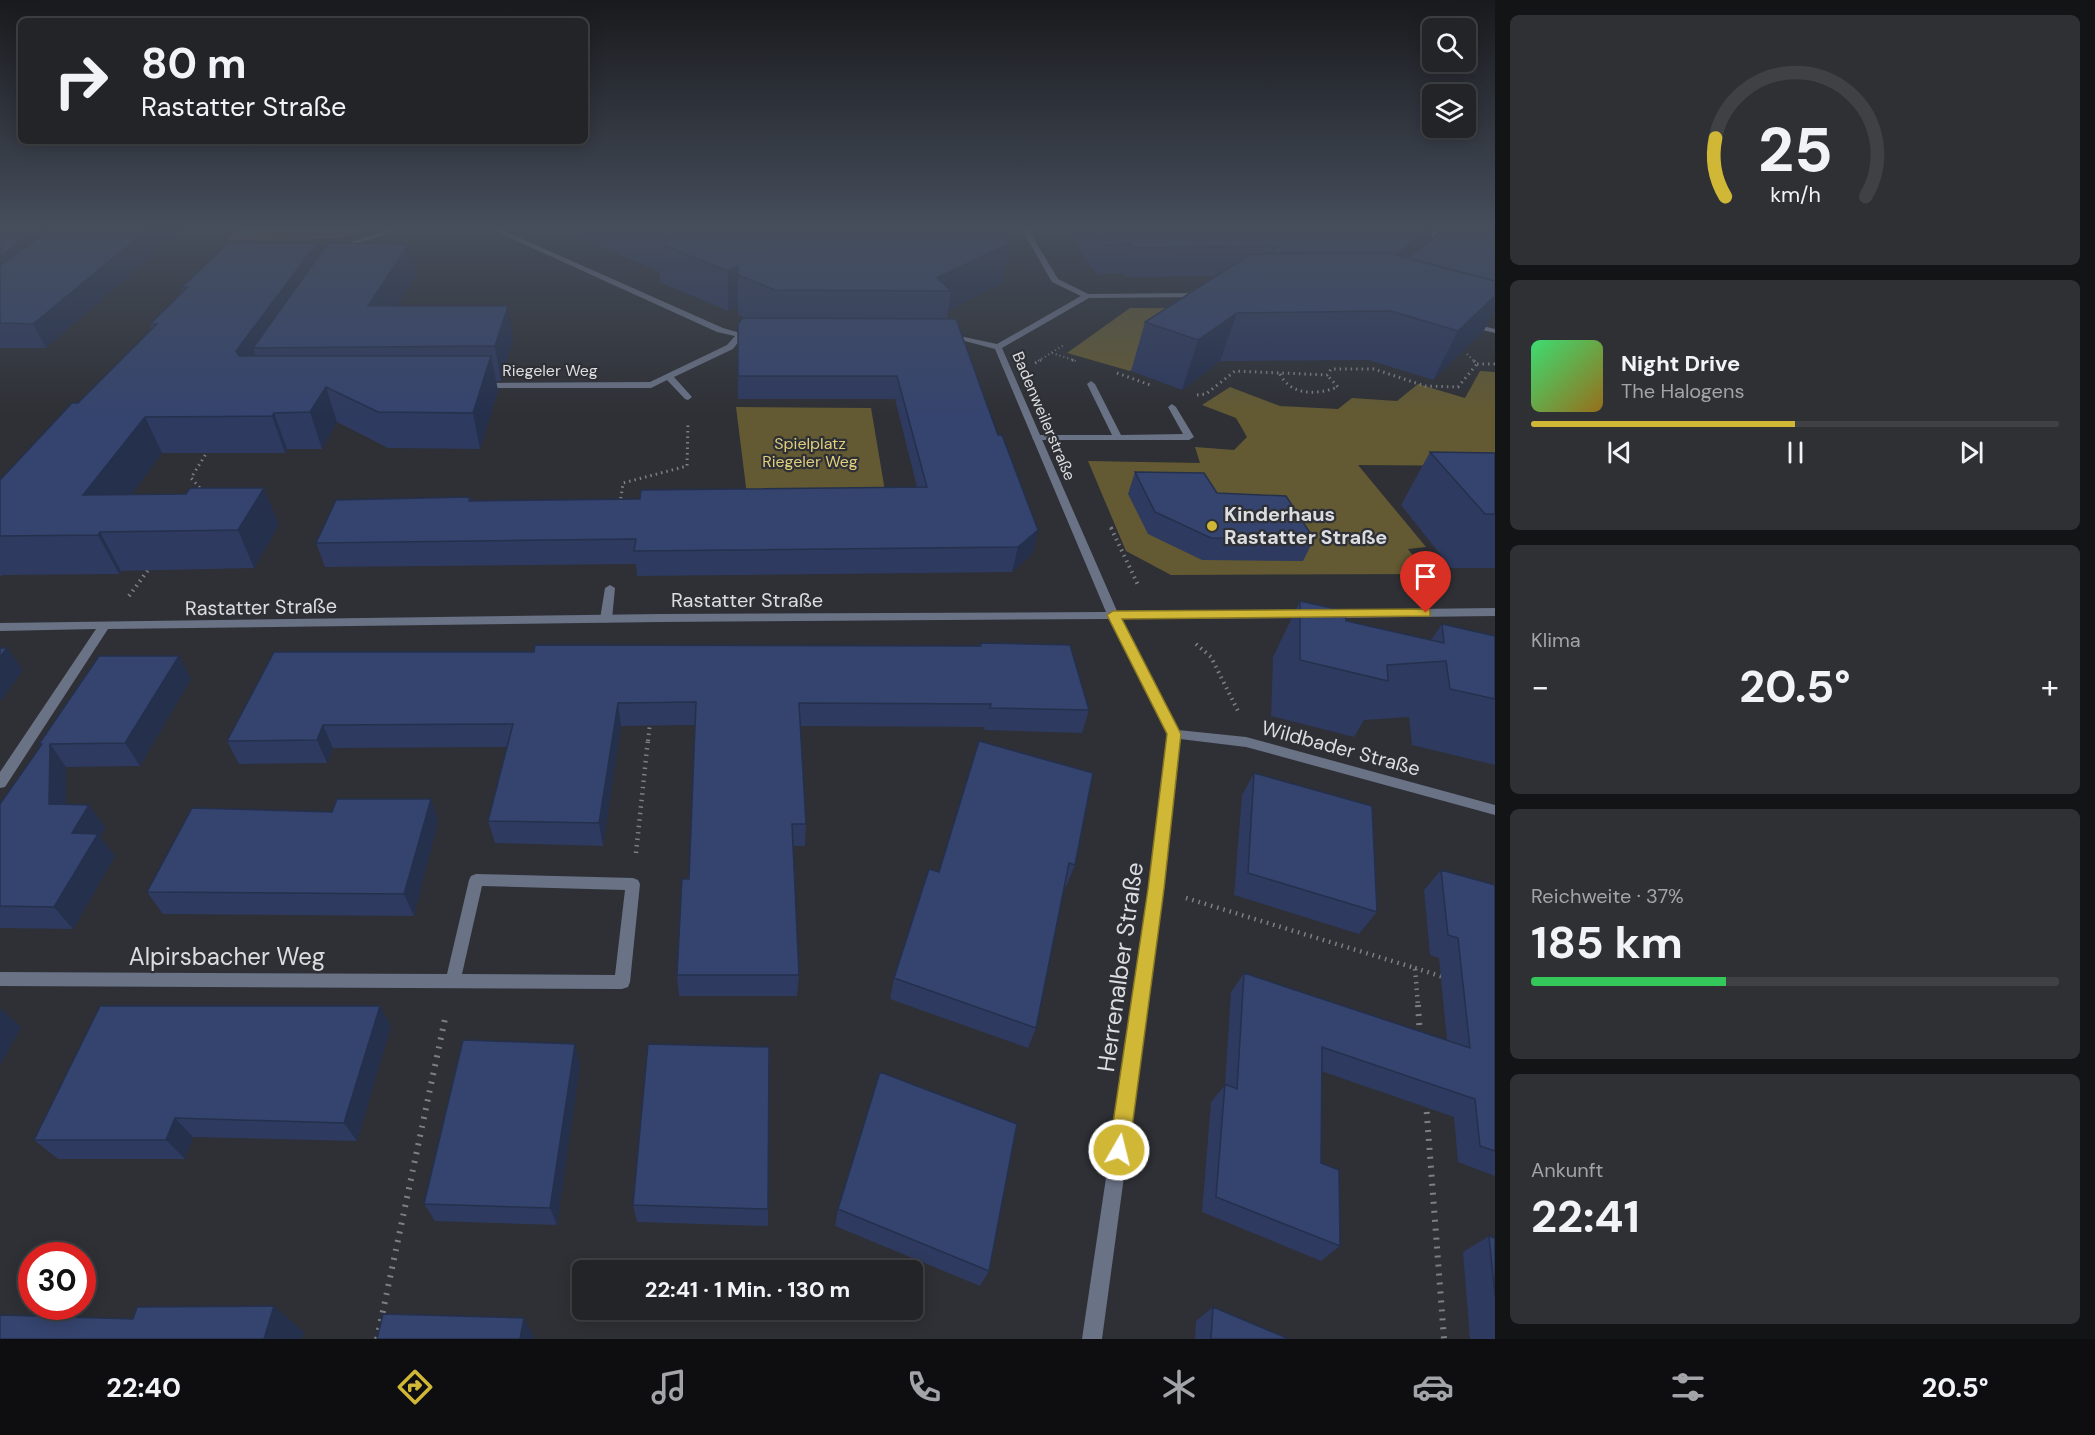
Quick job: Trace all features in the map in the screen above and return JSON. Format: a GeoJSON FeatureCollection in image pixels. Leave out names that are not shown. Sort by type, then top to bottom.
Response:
{"type":"FeatureCollection","features":[{"type":"Feature","properties":{"kind":"street"},"geometry":{"type":"LineString","coordinates":[[627,288],[720,330],[759,337]]}},
{"type":"Feature","properties":{"kind":"street"},"geometry":{"type":"LineString","coordinates":[[1072,288],[1087,296],[1215,295]]}},
{"type":"Feature","properties":{"kind":"street","name":"Badenweilerstraße"},"geometry":{"type":"LineString","coordinates":[[1087,296],[998,347],[1113,615]]}},
{"type":"Feature","properties":{"kind":"street"},"geometry":{"type":"LineString","coordinates":[[1456,321],[1492,331]]}},
{"type":"Feature","properties":{"kind":"street","name":"Riegeler Weg"},"geometry":{"type":"LineString","coordinates":[[476,386],[651,385],[730,347],[740,335]]}},
{"type":"Feature","properties":{"kind":"street"},"geometry":{"type":"LineString","coordinates":[[944,336],[956,336],[998,347]]}},
{"type":"Feature","properties":{"kind":"street"},"geometry":{"type":"LineString","coordinates":[[669,377],[688,397]]}},
{"type":"Feature","properties":{"kind":"street"},"geometry":{"type":"LineString","coordinates":[[1091,384],[1118,438]]}},
{"type":"Feature","properties":{"kind":"street"},"geometry":{"type":"LineString","coordinates":[[1037,438],[1189,438],[1172,406]]}},
{"type":"Feature","properties":{"kind":"street"},"geometry":{"type":"LineString","coordinates":[[606,619],[610,588]]}},
{"type":"Feature","properties":{"kind":"street","name":"Rastatter Straße"},"geometry":{"type":"LineString","coordinates":[[0,627],[606,619],[1495,612]]}},
{"type":"Feature","properties":{"kind":"street"},"geometry":{"type":"LineString","coordinates":[[1113,615],[1174,734]]}},
{"type":"Feature","properties":{"kind":"street"},"geometry":{"type":"LineString","coordinates":[[0,783],[104,627]]}},
{"type":"Feature","properties":{"kind":"street","name":"Wildbader Straße"},"geometry":{"type":"LineString","coordinates":[[1174,734],[1246,742],[1495,810]]}},
{"type":"Feature","properties":{"kind":"street","name":"Herrenalber Straße"},"geometry":{"type":"LineString","coordinates":[[1092,1339],[1156,889],[1174,734]]}},
{"type":"Feature","properties":{"kind":"street"},"geometry":{"type":"LineString","coordinates":[[453,980],[476,880],[633,884]]}},
{"type":"Feature","properties":{"kind":"street","name":"Alpirsbacher Weg"},"geometry":{"type":"LineString","coordinates":[[0,979],[622,982],[633,884]]}},
{"type":"Feature","properties":{"kind":"path"},"geometry":{"type":"LineString","coordinates":[[1492,331],[1466,352],[1477,364],[1495,364]]}},
{"type":"Feature","properties":{"kind":"path"},"geometry":{"type":"LineString","coordinates":[[1051,353],[1079,362]]}},
{"type":"Feature","properties":{"kind":"path"},"geometry":{"type":"LineString","coordinates":[[1327,375],[1331,369],[1374,369],[1425,386],[1458,387],[1477,364]]}},
{"type":"Feature","properties":{"kind":"path"},"geometry":{"type":"LineString","coordinates":[[1109,370],[1158,388]]}},
{"type":"Feature","properties":{"kind":"path"},"geometry":{"type":"LineString","coordinates":[[1187,395],[1206,394],[1234,371],[1270,370],[1280,374],[1327,375],[1338,387],[1329,391],[1303,391],[1288,386],[1280,374]]}},
{"type":"Feature","properties":{"kind":"path"},"geometry":{"type":"LineString","coordinates":[[620,507],[623,483],[687,466],[688,397]]}},
{"type":"Feature","properties":{"kind":"path"},"geometry":{"type":"LineString","coordinates":[[195,499],[201,489],[191,478],[213,441]]}},
{"type":"Feature","properties":{"kind":"path"},"geometry":{"type":"LineString","coordinates":[[104,627],[156,557]]}},
{"type":"Feature","properties":{"kind":"path"},"geometry":{"type":"LineString","coordinates":[[1197,634],[1194,643],[1211,657],[1240,715],[1246,742]]}},
{"type":"Feature","properties":{"kind":"path"},"geometry":{"type":"LineString","coordinates":[[633,884],[651,712]]}},
{"type":"Feature","properties":{"kind":"path"},"geometry":{"type":"LineString","coordinates":[[1156,889],[1449,979]]}},
{"type":"Feature","properties":{"kind":"path"},"geometry":{"type":"LineString","coordinates":[[1415,968],[1421,1049]]}},
{"type":"Feature","properties":{"kind":"path"},"geometry":{"type":"LineString","coordinates":[[376,1339],[453,980]]}},
{"type":"Feature","properties":{"kind":"path"},"geometry":{"type":"LineString","coordinates":[[1425,1096],[1444,1339]]}},
{"type":"Feature","properties":{"kind":"green space"},"geometry":{"type":"Polygon","coordinates":[[[1130,308],[1370,309],[1179,337],[1130,371],[1067,353],[1130,308]]]}},
{"type":"Feature","properties":{"kind":"green space"},"geometry":{"type":"Polygon","coordinates":[[[1480,371],[1495,372],[1495,466],[1358,465],[1426,547],[1408,549],[1427,574],[1171,575],[1126,551],[1088,461],[1200,463],[1195,447],[1234,450],[1247,437],[1236,418],[1202,405],[1230,387],[1280,406],[1338,409],[1352,398],[1397,401],[1418,384],[1465,398],[1480,371]]]}},
{"type":"Feature","properties":{"kind":"green space","name":"Spielplatz Riegeler Weg"},"geometry":{"type":"Polygon","coordinates":[[[736,407],[871,408],[886,497],[747,495],[736,407]]]}},
{"type":"Feature","properties":{"kind":"building"},"geometry":{"type":"Polygon","coordinates":[[[0,288],[76,288],[33,324],[0,323],[0,288]]]}},
{"type":"Feature","properties":{"kind":"building"},"geometry":{"type":"Polygon","coordinates":[[[186,288],[283,288],[236,351],[239,356],[491,356],[473,413],[378,412],[326,387],[310,412],[274,413],[272,416],[145,417],[83,495],[186,494],[190,488],[264,488],[238,530],[0,536],[0,480],[72,403],[78,403],[157,324],[150,324],[186,288]]]}},
{"type":"Feature","properties":{"kind":"building"},"geometry":{"type":"Polygon","coordinates":[[[296,288],[380,288],[368,306],[508,306],[495,346],[253,348],[296,288]]]}},
{"type":"Feature","properties":{"kind":"building"},"geometry":{"type":"Polygon","coordinates":[[[771,288],[948,288],[951,291],[771,288]]]}},
{"type":"Feature","properties":{"kind":"building"},"geometry":{"type":"Polygon","coordinates":[[[1197,288],[1495,288],[1495,296],[1458,331],[1391,311],[1237,313],[1198,340],[1145,322],[1197,288]]]}},
{"type":"Feature","properties":{"kind":"building"},"geometry":{"type":"Polygon","coordinates":[[[743,318],[956,319],[998,435],[1002,435],[1038,530],[1018,547],[634,551],[636,539],[316,543],[336,500],[470,497],[469,501],[640,499],[641,490],[927,487],[897,376],[738,376],[738,324],[743,318]]]}},
{"type":"Feature","properties":{"kind":"building"},"geometry":{"type":"Polygon","coordinates":[[[1430,452],[1495,453],[1495,514],[1485,514],[1430,452]]]}},
{"type":"Feature","properties":{"kind":"building"},"geometry":{"type":"Polygon","coordinates":[[[1135,472],[1204,473],[1217,493],[1286,496],[1314,539],[1211,538],[1155,512],[1135,472]]]}},
{"type":"Feature","properties":{"kind":"building"},"geometry":{"type":"Polygon","coordinates":[[[1300,601],[1345,611],[1346,621],[1444,643],[1442,624],[1495,636],[1495,699],[1450,689],[1446,661],[1387,665],[1388,681],[1300,660],[1300,601]]]}},
{"type":"Feature","properties":{"kind":"building"},"geometry":{"type":"Polygon","coordinates":[[[980,643],[1070,645],[1089,710],[990,708],[991,704],[799,703],[806,824],[792,824],[799,975],[677,975],[682,879],[689,879],[696,702],[618,703],[599,823],[488,821],[513,724],[323,725],[317,740],[227,741],[274,652],[534,652],[535,645],[981,646],[980,643]]]}},
{"type":"Feature","properties":{"kind":"building"},"geometry":{"type":"Polygon","coordinates":[[[0,648],[7,648],[0,657],[0,648]]]}},
{"type":"Feature","properties":{"kind":"building"},"geometry":{"type":"Polygon","coordinates":[[[99,656],[179,656],[125,743],[50,744],[49,804],[89,805],[72,833],[98,834],[54,907],[0,906],[0,804],[99,656]]]}},
{"type":"Feature","properties":{"kind":"building"},"geometry":{"type":"Polygon","coordinates":[[[979,741],[1093,773],[1075,865],[1069,863],[1036,1028],[894,978],[929,869],[939,872],[979,741]]]}},
{"type":"Feature","properties":{"kind":"building"},"geometry":{"type":"Polygon","coordinates":[[[1254,773],[1372,806],[1377,912],[1248,873],[1254,773]]]}},
{"type":"Feature","properties":{"kind":"building"},"geometry":{"type":"Polygon","coordinates":[[[337,799],[431,799],[404,894],[147,892],[192,808],[332,812],[337,799]]]}},
{"type":"Feature","properties":{"kind":"building"},"geometry":{"type":"Polygon","coordinates":[[[1441,870],[1495,885],[1495,1151],[1480,1146],[1475,1099],[1322,1047],[1321,1163],[1339,1170],[1340,1246],[1216,1197],[1225,1084],[1237,1089],[1244,973],[1470,1048],[1458,938],[1448,935],[1441,870]]]}},
{"type":"Feature","properties":{"kind":"building"},"geometry":{"type":"Polygon","coordinates":[[[100,1006],[380,1006],[344,1123],[175,1118],[166,1140],[34,1140],[100,1006]]]}},
{"type":"Feature","properties":{"kind":"building"},"geometry":{"type":"Polygon","coordinates":[[[463,1040],[575,1044],[550,1208],[424,1204],[463,1040]]]}},
{"type":"Feature","properties":{"kind":"building"},"geometry":{"type":"Polygon","coordinates":[[[648,1044],[769,1047],[768,1209],[633,1205],[648,1044]]]}},
{"type":"Feature","properties":{"kind":"building"},"geometry":{"type":"Polygon","coordinates":[[[880,1072],[1017,1124],[989,1271],[838,1209],[880,1072]]]}},
{"type":"Feature","properties":{"kind":"building"},"geometry":{"type":"Polygon","coordinates":[[[1489,1236],[1495,1238],[1495,1296],[1489,1236]]]}},
{"type":"Feature","properties":{"kind":"building"},"geometry":{"type":"Polygon","coordinates":[[[274,1306],[264,1339],[0,1339],[0,1315],[18,1316],[18,1320],[133,1319],[137,1307],[274,1306]]]}},
{"type":"Feature","properties":{"kind":"building"},"geometry":{"type":"Polygon","coordinates":[[[1213,1307],[1289,1339],[1211,1339],[1213,1307]]]}},
{"type":"Feature","properties":{"kind":"building"},"geometry":{"type":"Polygon","coordinates":[[[383,1314],[524,1318],[520,1339],[377,1339],[383,1314]]]}},
{"type":"Feature","properties":{"kind":"place","name":"Kinderhaus Rastatter Straße"},"geometry":{"type":"Point","coordinates":[1212,526]}},
{"type":"Feature","properties":{"kind":"route"},"geometry":{"type":"LineString","coordinates":[[1119,1150],[1156,889],[1174,734],[1113,615],[1426,613]]}}]}
